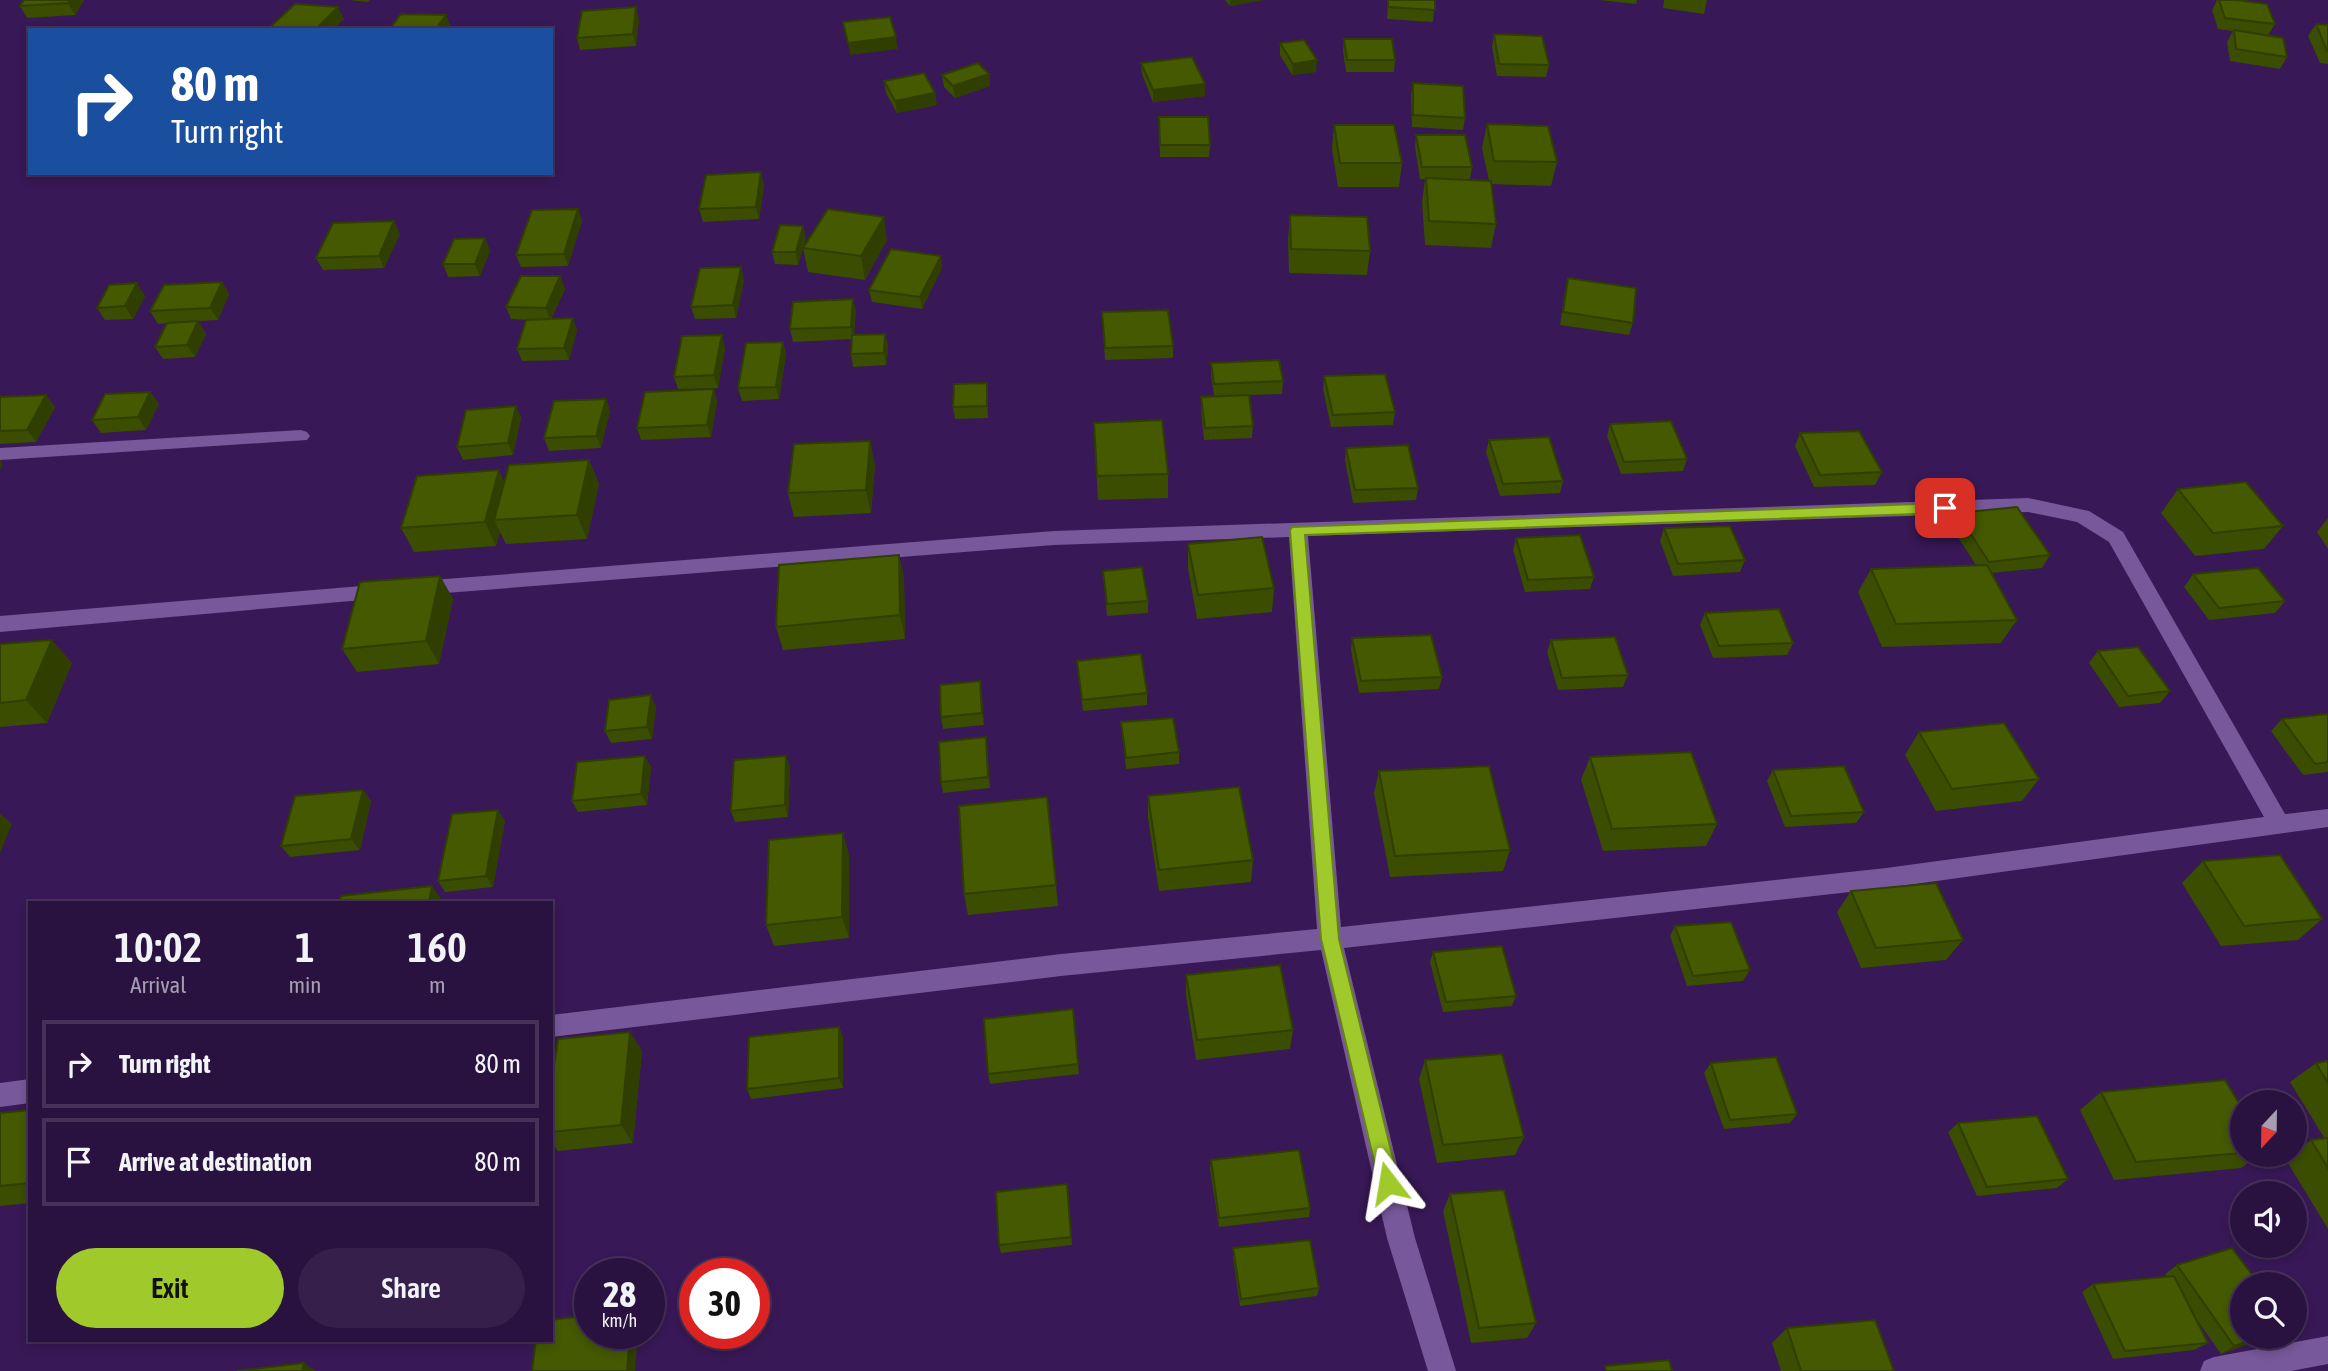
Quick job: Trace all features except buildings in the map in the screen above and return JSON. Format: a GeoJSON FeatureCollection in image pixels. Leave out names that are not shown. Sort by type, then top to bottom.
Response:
{"type":"FeatureCollection","features":[{"type":"Feature","properties":{"kind":"street"},"geometry":{"type":"LineString","coordinates":[[0,454],[301,436]]}},
{"type":"Feature","properties":{"kind":"street"},"geometry":{"type":"LineString","coordinates":[[0,624],[1054,538],[2028,505],[2082,516],[2116,537],[2279,824]]}},
{"type":"Feature","properties":{"kind":"street"},"geometry":{"type":"LineString","coordinates":[[1298,530],[1330,939],[1401,1237],[1442,1371]]}},
{"type":"Feature","properties":{"kind":"street"},"geometry":{"type":"LineString","coordinates":[[553,1026],[1061,965],[1330,939],[1886,878],[2328,818]]}},
{"type":"Feature","properties":{"kind":"street"},"geometry":{"type":"LineString","coordinates":[[0,1095],[28,1091]]}},
{"type":"Feature","properties":{"kind":"street"},"geometry":{"type":"LineString","coordinates":[[2214,1371],[2328,1350]]}},
{"type":"Feature","properties":{"kind":"route"},"geometry":{"type":"LineString","coordinates":[[1388,1183],[1330,939],[1298,530],[1945,508]]}}]}
